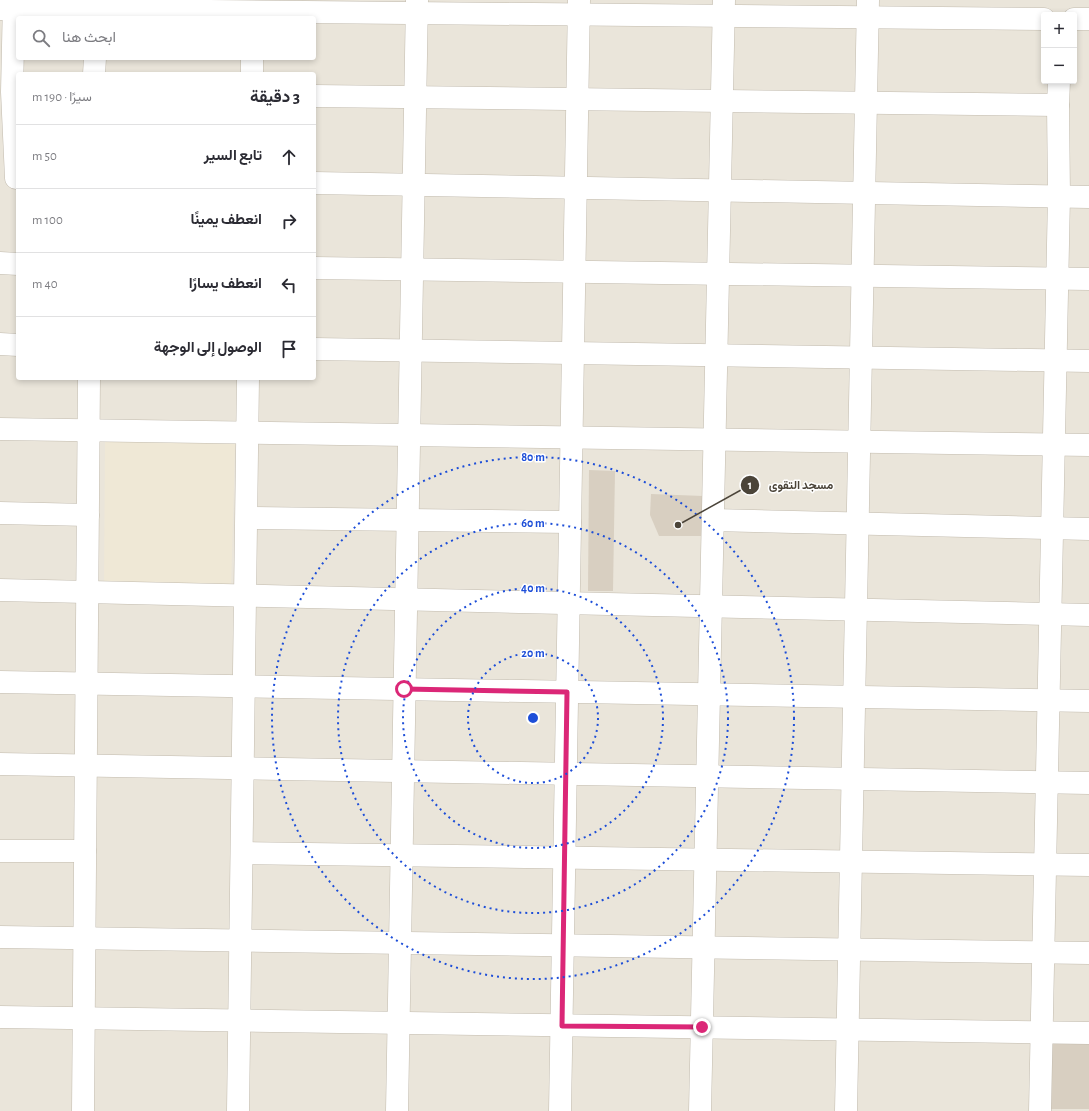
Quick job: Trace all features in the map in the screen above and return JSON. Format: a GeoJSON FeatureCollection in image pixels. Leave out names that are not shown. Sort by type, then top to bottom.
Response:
{"type":"FeatureCollection","features":[{"type":"Feature","properties":{"kind":"street"},"geometry":{"type":"LineString","coordinates":[[11,178],[9,6],[96,9],[253,10],[417,6],[868,9],[1041,19]]}},
{"type":"Feature","properties":{"kind":"street"},"geometry":{"type":"LineString","coordinates":[[397,1111],[417,6]]}},
{"type":"Feature","properties":{"kind":"street"},"geometry":{"type":"LineString","coordinates":[[560,1111],[579,7]]}},
{"type":"Feature","properties":{"kind":"street"},"geometry":{"type":"LineString","coordinates":[[700,1111],[724,8]]}},
{"type":"Feature","properties":{"kind":"street"},"geometry":{"type":"LineString","coordinates":[[846,1111],[868,9]]}},
{"type":"Feature","properties":{"kind":"street"},"geometry":{"type":"LineString","coordinates":[[1077,19],[1089,19]]}},
{"type":"Feature","properties":{"kind":"street"},"geometry":{"type":"LineString","coordinates":[[94,60],[94,72]]}},
{"type":"Feature","properties":{"kind":"street"},"geometry":{"type":"LineString","coordinates":[[252,60],[252,72]]}},
{"type":"Feature","properties":{"kind":"street"},"geometry":{"type":"LineString","coordinates":[[1040,1111],[1056,360],[1059,196],[1059,84]]}},
{"type":"Feature","properties":{"kind":"street"},"geometry":{"type":"LineString","coordinates":[[316,96],[1058,105]]}},
{"type":"Feature","properties":{"kind":"street"},"geometry":{"type":"LineString","coordinates":[[316,183],[1089,197]]}},
{"type":"Feature","properties":{"kind":"street"},"geometry":{"type":"LineString","coordinates":[[0,263],[16,264]]}},
{"type":"Feature","properties":{"kind":"street"},"geometry":{"type":"LineString","coordinates":[[316,268],[1089,279]]}},
{"type":"Feature","properties":{"kind":"street"},"geometry":{"type":"LineString","coordinates":[[0,344],[16,345]]}},
{"type":"Feature","properties":{"kind":"street"},"geometry":{"type":"LineString","coordinates":[[316,349],[1089,361]]}},
{"type":"Feature","properties":{"kind":"street"},"geometry":{"type":"LineString","coordinates":[[83,1111],[89,380]]}},
{"type":"Feature","properties":{"kind":"street"},"geometry":{"type":"LineString","coordinates":[[238,1111],[248,380]]}},
{"type":"Feature","properties":{"kind":"street"},"geometry":{"type":"LineString","coordinates":[[0,429],[1089,445]]}},
{"type":"Feature","properties":{"kind":"street"},"geometry":{"type":"LineString","coordinates":[[0,513],[88,514]]}},
{"type":"Feature","properties":{"kind":"street"},"geometry":{"type":"LineString","coordinates":[[247,518],[570,522]]}},
{"type":"Feature","properties":{"kind":"street"},"geometry":{"type":"LineString","coordinates":[[713,520],[1089,529]]}},
{"type":"Feature","properties":{"kind":"street"},"geometry":{"type":"LineString","coordinates":[[0,590],[1089,615]]}},
{"type":"Feature","properties":{"kind":"street"},"geometry":{"type":"LineString","coordinates":[[0,682],[1089,700]]}},
{"type":"Feature","properties":{"kind":"street"},"geometry":{"type":"LineString","coordinates":[[0,764],[1089,783]]}},
{"type":"Feature","properties":{"kind":"street"},"geometry":{"type":"LineString","coordinates":[[0,851],[85,851]]}},
{"type":"Feature","properties":{"kind":"street"},"geometry":{"type":"LineString","coordinates":[[242,853],[1089,865]]}},
{"type":"Feature","properties":{"kind":"street"},"geometry":{"type":"LineString","coordinates":[[0,937],[1089,953]]}},
{"type":"Feature","properties":{"kind":"street"},"geometry":{"type":"LineString","coordinates":[[0,1018],[1089,1033]]}},
{"type":"Feature","properties":{"kind":"shaded area"},"geometry":{"type":"Polygon","coordinates":[[[0,0],[1089,0],[1089,1111],[0,1111],[0,0]]]}},
{"type":"Feature","properties":{"kind":"shaded area"},"geometry":{"type":"Polygon","coordinates":[[[105,439],[235,444],[231,591],[104,589],[105,439]]]}},
{"type":"Feature","properties":{"kind":"building"},"geometry":{"type":"Polygon","coordinates":[[[589,470],[615,471],[613,591],[588,591],[589,470]]]}},
{"type":"Feature","properties":{"kind":"building"},"geometry":{"type":"Polygon","coordinates":[[[651,494],[703,496],[702,536],[659,536],[650,515],[651,494]]]}},
{"type":"Feature","properties":{"kind":"building"},"geometry":{"type":"Polygon","coordinates":[[[1050,1039],[1089,1039],[1089,1109],[1050,1109],[1050,1039]]]}},
{"type":"Feature","properties":{"kind":"place","name":"مسجد التقوى"},"geometry":{"type":"Point","coordinates":[678,525]}},
{"type":"Feature","properties":{"kind":"route"},"geometry":{"type":"LineString","coordinates":[[404,689],[567,692],[562,1026],[702,1027]]}}]}
